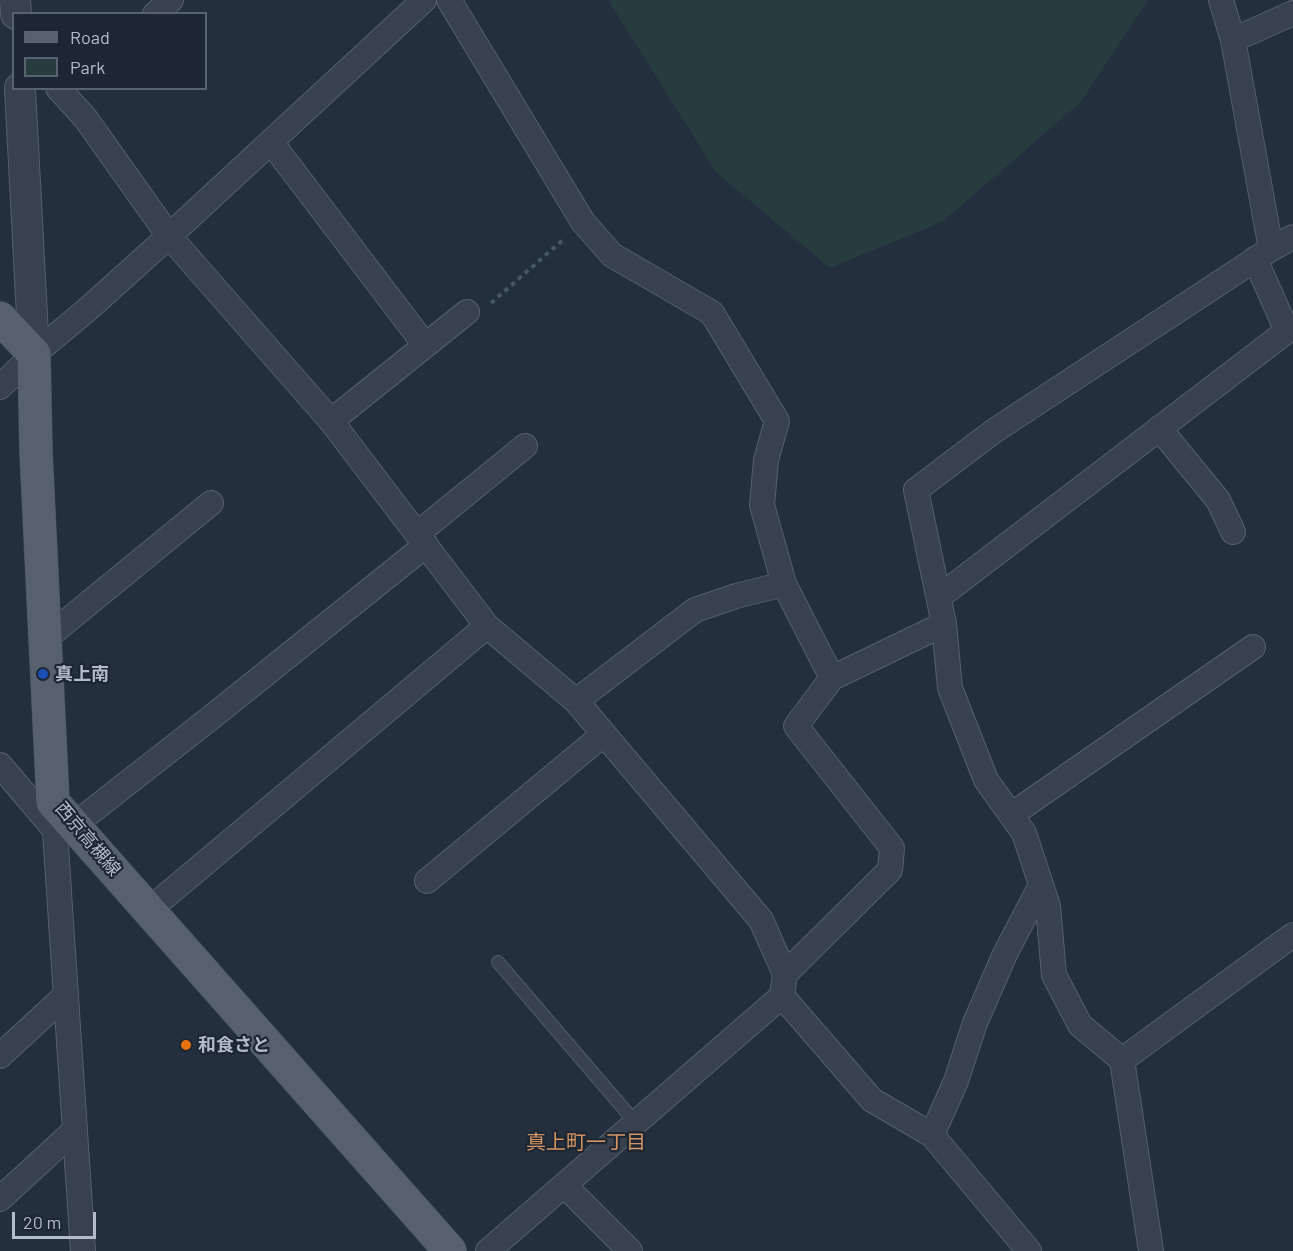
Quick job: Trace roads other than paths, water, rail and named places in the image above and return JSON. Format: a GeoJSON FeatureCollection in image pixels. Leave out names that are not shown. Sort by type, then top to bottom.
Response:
{"type":"FeatureCollection","features":[{"type":"Feature","properties":{"kind":"main road"},"geometry":{"type":"LineString","coordinates":[[0,318],[34,354]]}},
{"type":"Feature","properties":{"kind":"main road","name":"西京高槻線"},"geometry":{"type":"LineString","coordinates":[[34,354],[45,639],[61,819],[149,910],[450,1251]]}},
{"type":"Feature","properties":{"kind":"street"},"geometry":{"type":"LineString","coordinates":[[157,12],[171,0]]}},
{"type":"Feature","properties":{"kind":"street"},"geometry":{"type":"LineString","coordinates":[[0,387],[34,354],[169,236],[424,0]]}},
{"type":"Feature","properties":{"kind":"street"},"geometry":{"type":"LineString","coordinates":[[449,0],[583,222],[612,255],[712,313],[777,421],[766,460],[762,505],[784,584],[832,678]]}},
{"type":"Feature","properties":{"kind":"street"},"geometry":{"type":"LineString","coordinates":[[939,597],[1287,331],[1263,254],[1233,40],[1221,0]]}},
{"type":"Feature","properties":{"kind":"street"},"geometry":{"type":"LineString","coordinates":[[1233,40],[1293,13]]}},
{"type":"Feature","properties":{"kind":"street"},"geometry":{"type":"LineString","coordinates":[[20,90],[34,354]]}},
{"type":"Feature","properties":{"kind":"street"},"geometry":{"type":"LineString","coordinates":[[61,90],[86,119],[169,236],[331,421],[487,626],[576,701],[761,920],[784,985],[872,1100],[932,1135],[1029,1251]]}},
{"type":"Feature","properties":{"kind":"street"},"geometry":{"type":"LineString","coordinates":[[271,142],[425,345]]}},
{"type":"Feature","properties":{"kind":"street"},"geometry":{"type":"LineString","coordinates":[[1151,1251],[1122,1060],[1080,1025],[1054,975],[1048,906],[1024,833],[986,780],[950,688],[944,624],[916,490],[1004,425],[1263,254],[1293,237]]}},
{"type":"Feature","properties":{"kind":"street"},"geometry":{"type":"LineString","coordinates":[[331,421],[467,312]]}},
{"type":"Feature","properties":{"kind":"street"},"geometry":{"type":"LineString","coordinates":[[1159,429],[1218,500],[1233,532]]}},
{"type":"Feature","properties":{"kind":"street"},"geometry":{"type":"LineString","coordinates":[[61,819],[208,720],[421,539],[525,446]]}},
{"type":"Feature","properties":{"kind":"street"},"geometry":{"type":"LineString","coordinates":[[45,639],[211,502]]}},
{"type":"Feature","properties":{"kind":"street"},"geometry":{"type":"LineString","coordinates":[[576,701],[695,610],[736,596],[784,584]]}},
{"type":"Feature","properties":{"kind":"street"},"geometry":{"type":"LineString","coordinates":[[488,1251],[636,1123],[784,985],[890,870],[892,848],[796,726],[832,678],[944,624]]}},
{"type":"Feature","properties":{"kind":"street"},"geometry":{"type":"LineString","coordinates":[[149,910],[487,626]]}},
{"type":"Feature","properties":{"kind":"street"},"geometry":{"type":"LineString","coordinates":[[1011,816],[1252,647]]}},
{"type":"Feature","properties":{"kind":"street"},"geometry":{"type":"LineString","coordinates":[[427,881],[603,734]]}},
{"type":"Feature","properties":{"kind":"street"},"geometry":{"type":"LineString","coordinates":[[0,765],[61,819],[66,994],[83,1251]]}},
{"type":"Feature","properties":{"kind":"street"},"geometry":{"type":"LineString","coordinates":[[932,1135],[956,1081],[975,1023],[1005,954],[1041,885]]}},
{"type":"Feature","properties":{"kind":"street"},"geometry":{"type":"LineString","coordinates":[[1122,1060],[1293,935]]}},
{"type":"Feature","properties":{"kind":"street"},"geometry":{"type":"LineString","coordinates":[[0,1056],[66,994]]}},
{"type":"Feature","properties":{"kind":"street"},"geometry":{"type":"LineString","coordinates":[[0,1199],[75,1130]]}},
{"type":"Feature","properties":{"kind":"street"},"geometry":{"type":"LineString","coordinates":[[564,1185],[630,1251]]}},
{"type":"Feature","properties":{"kind":"lane"},"geometry":{"type":"LineString","coordinates":[[498,962],[636,1123]]}},
{"type":"Feature","properties":{"kind":"place","name":"真上南"},"geometry":{"type":"Point","coordinates":[43,674]}},
{"type":"Feature","properties":{"kind":"place","name":"和食さと"},"geometry":{"type":"Point","coordinates":[186,1045]}},
{"type":"Feature","properties":{"kind":"district","name":"真上町一丁目"},"geometry":{"type":"Point","coordinates":[586,1142]}}]}
